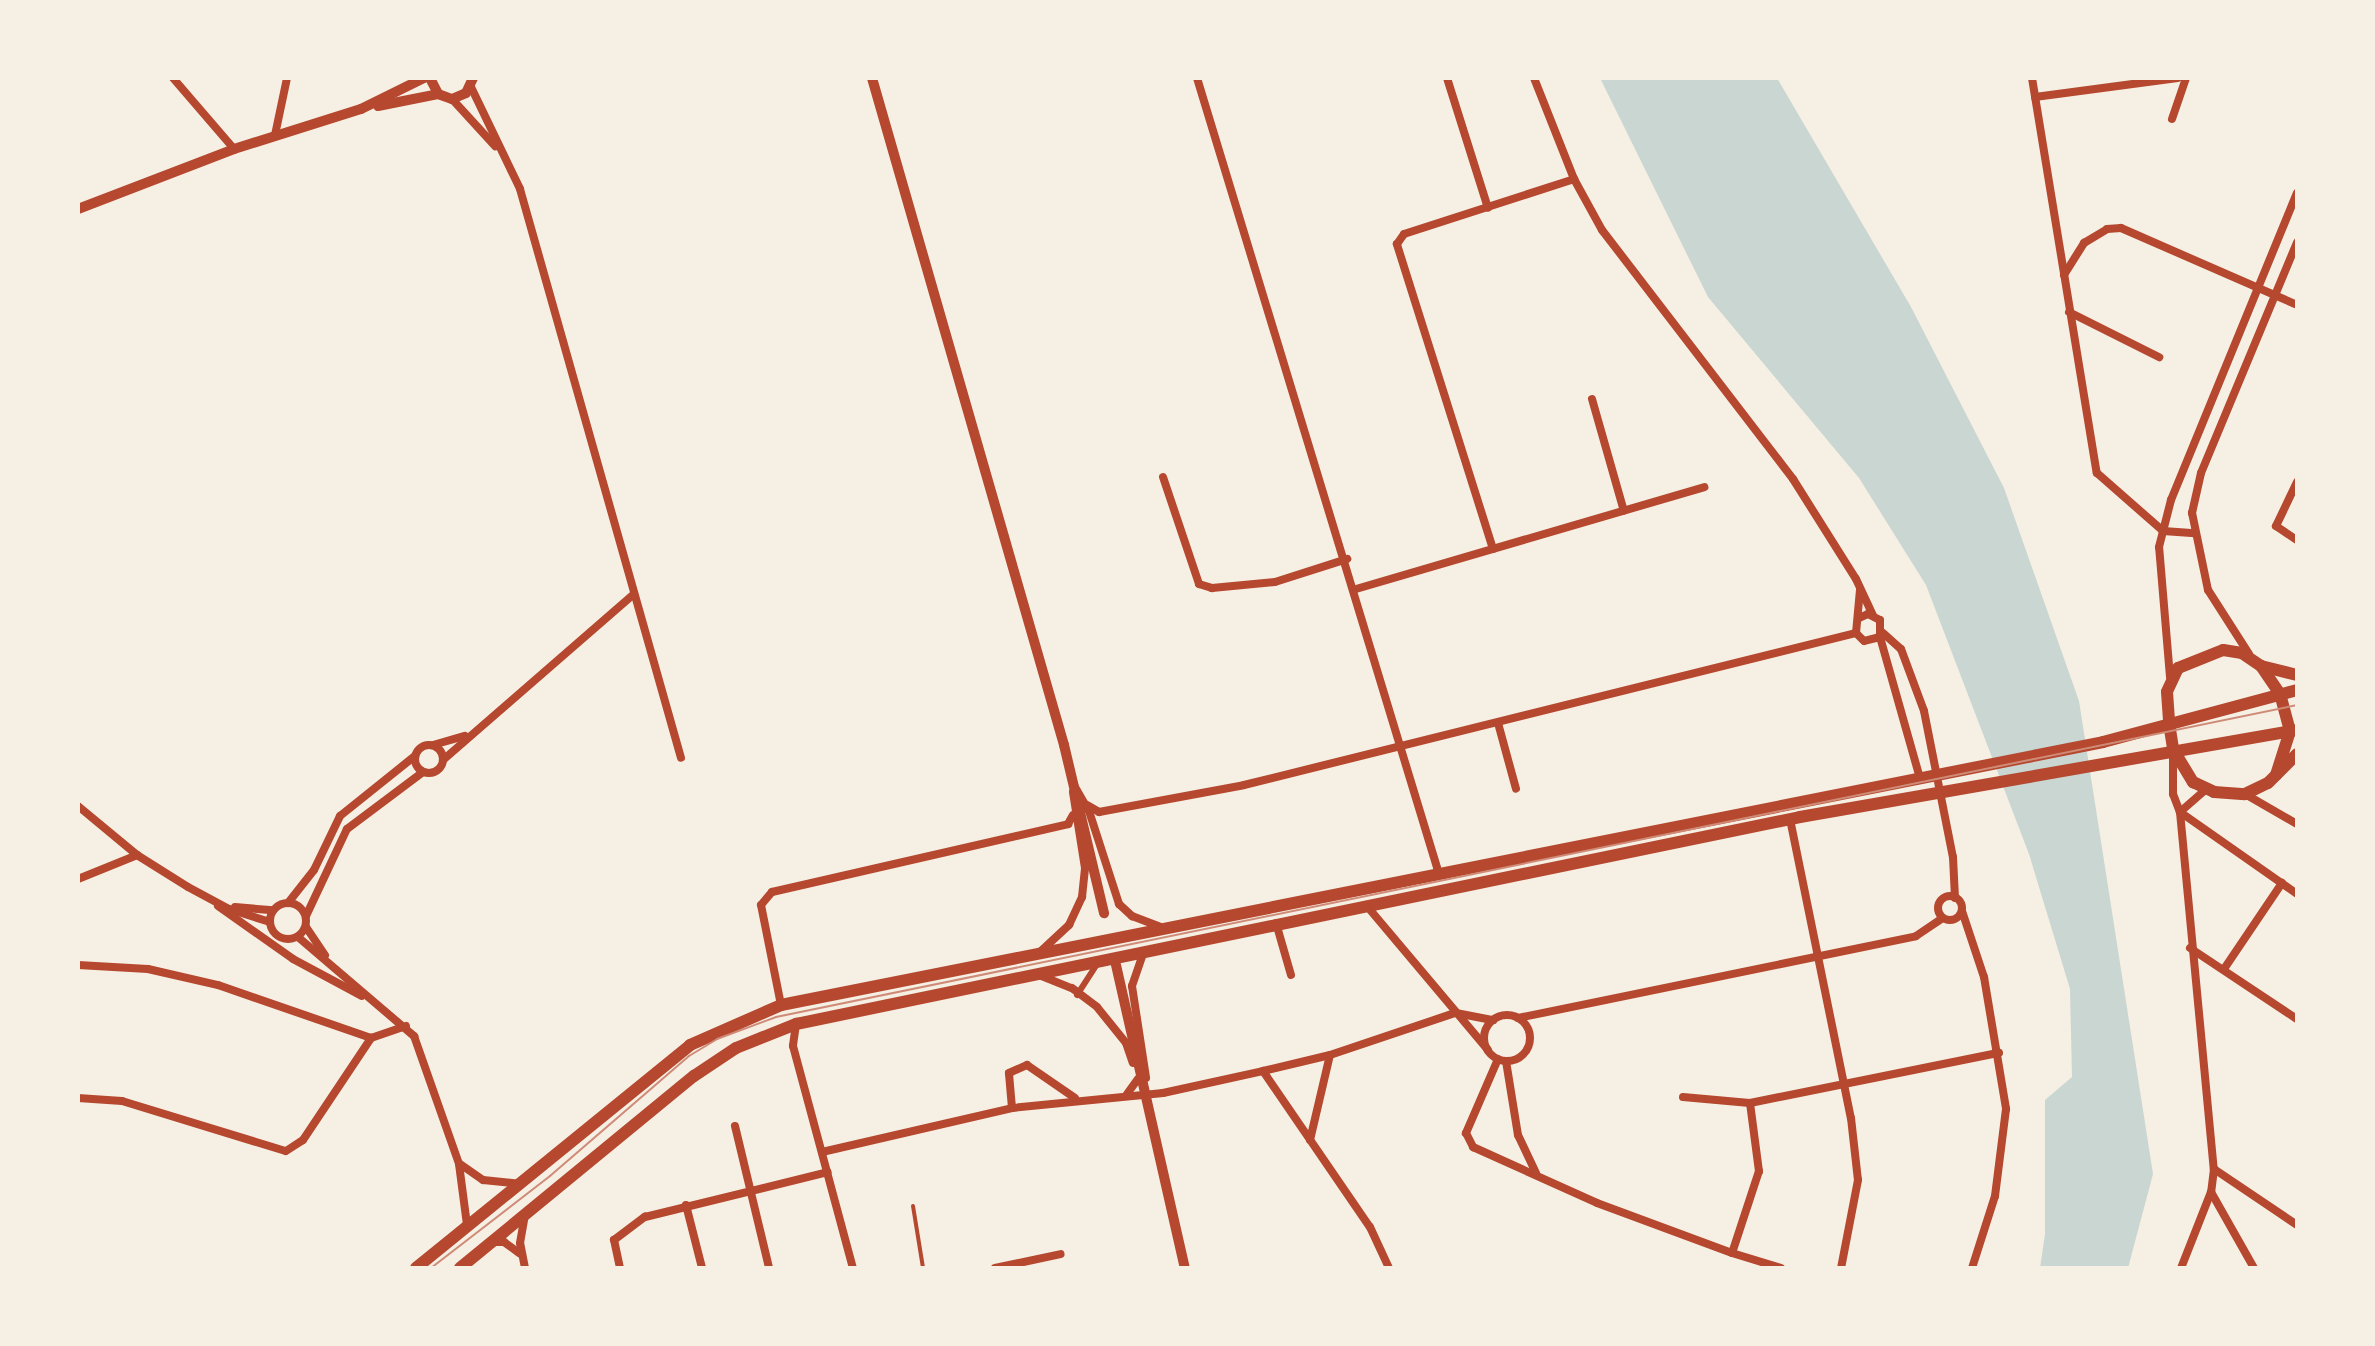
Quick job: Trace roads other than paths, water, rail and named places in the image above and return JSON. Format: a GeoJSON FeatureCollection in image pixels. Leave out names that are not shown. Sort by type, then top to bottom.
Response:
{"type":"FeatureCollection","features":[{"type":"Feature","properties":{"kind":"main road"},"geometry":{"type":"LineString","coordinates":[[2297,675],[2261,666],[2242,653],[2223,650],[2187,661],[2170,677],[2169,723],[2173,749],[2185,773],[2205,790],[2245,794],[2276,775],[2297,754]]}},
{"type":"Feature","properties":{"kind":"main road"},"geometry":{"type":"LineString","coordinates":[[2261,666],[2280,694],[2294,731],[2276,775]]}},
{"type":"Feature","properties":{"kind":"main road"},"geometry":{"type":"LineString","coordinates":[[416,1268],[465,1232],[690,1045],[781,1005],[2103,742],[2297,690]]}},
{"type":"Feature","properties":{"kind":"main road"},"geometry":{"type":"LineString","coordinates":[[460,1268],[694,1076],[736,1048],[796,1024],[1146,949],[1790,819],[2173,749],[2294,731]]}},
{"type":"Feature","properties":{"kind":"street"},"geometry":{"type":"LineString","coordinates":[[173,78],[234,149]]}},
{"type":"Feature","properties":{"kind":"street"},"geometry":{"type":"LineString","coordinates":[[275,135],[287,78]]}},
{"type":"Feature","properties":{"kind":"street"},"geometry":{"type":"LineString","coordinates":[[361,109],[427,78],[438,94]]}},
{"type":"Feature","properties":{"kind":"street"},"geometry":{"type":"LineString","coordinates":[[872,78],[1075,787],[1104,913]]}},
{"type":"Feature","properties":{"kind":"street"},"geometry":{"type":"LineString","coordinates":[[1197,78],[1347,559],[1439,874]]}},
{"type":"Feature","properties":{"kind":"street"},"geometry":{"type":"LineString","coordinates":[[1447,78],[1488,208]]}},
{"type":"Feature","properties":{"kind":"street"},"geometry":{"type":"LineString","coordinates":[[1534,78],[1574,179],[1602,230],[1793,479],[1860,586],[1873,615],[1883,624],[1884,656],[1920,778]]}},
{"type":"Feature","properties":{"kind":"street"},"geometry":{"type":"LineString","coordinates":[[2032,78],[2094,463],[2101,481],[2163,531],[2195,533]]}},
{"type":"Feature","properties":{"kind":"street"},"geometry":{"type":"LineString","coordinates":[[2035,97],[2178,78]]}},
{"type":"Feature","properties":{"kind":"street"},"geometry":{"type":"LineString","coordinates":[[2172,119],[2186,78]]}},
{"type":"Feature","properties":{"kind":"street"},"geometry":{"type":"LineString","coordinates":[[452,99],[473,81],[524,201],[681,758]]}},
{"type":"Feature","properties":{"kind":"street"},"geometry":{"type":"LineString","coordinates":[[78,209],[275,135],[361,109],[438,94],[452,99],[508,162]]}},
{"type":"Feature","properties":{"kind":"street"},"geometry":{"type":"LineString","coordinates":[[1493,549],[1399,238],[1574,179]]}},
{"type":"Feature","properties":{"kind":"street"},"geometry":{"type":"LineString","coordinates":[[2170,677],[2160,570],[2163,531],[2297,193]]}},
{"type":"Feature","properties":{"kind":"street"},"geometry":{"type":"LineString","coordinates":[[2063,276],[2084,243],[2107,229],[2121,228],[2297,305]]}},
{"type":"Feature","properties":{"kind":"street"},"geometry":{"type":"LineString","coordinates":[[2261,666],[2220,616],[2199,562],[2192,513],[2201,473],[2297,242]]}},
{"type":"Feature","properties":{"kind":"street"},"geometry":{"type":"LineString","coordinates":[[2069,312],[2159,357]]}},
{"type":"Feature","properties":{"kind":"street"},"geometry":{"type":"LineString","coordinates":[[1592,399],[1624,511]]}},
{"type":"Feature","properties":{"kind":"street"},"geometry":{"type":"LineString","coordinates":[[1163,477],[1199,584],[1212,588],[1275,582],[1347,559]]}},
{"type":"Feature","properties":{"kind":"street"},"geometry":{"type":"LineString","coordinates":[[2297,482],[2276,526],[2297,540]]}},
{"type":"Feature","properties":{"kind":"street"},"geometry":{"type":"LineString","coordinates":[[1356,589],[1704,487]]}},
{"type":"Feature","properties":{"kind":"street"},"geometry":{"type":"LineString","coordinates":[[1856,633],[1860,586]]}},
{"type":"Feature","properties":{"kind":"street"},"geometry":{"type":"LineString","coordinates":[[330,962],[306,927],[306,916],[347,829],[423,772],[436,772],[443,760],[469,734],[634,594]]}},
{"type":"Feature","properties":{"kind":"street"},"geometry":{"type":"LineString","coordinates":[[1859,618],[1873,615]]}},
{"type":"Feature","properties":{"kind":"street"},"geometry":{"type":"LineString","coordinates":[[1087,805],[1102,812],[1244,785],[1856,633],[1884,656]]}},
{"type":"Feature","properties":{"kind":"street"},"geometry":{"type":"LineString","coordinates":[[1870,642],[1881,635]]}},
{"type":"Feature","properties":{"kind":"street"},"geometry":{"type":"LineString","coordinates":[[1881,635],[1901,649],[1924,711],[1953,857],[1955,898],[1984,977],[1999,1053],[2006,1109],[2002,1160],[1972,1268]]}},
{"type":"Feature","properties":{"kind":"street"},"geometry":{"type":"LineString","coordinates":[[1498,723],[1516,789]]}},
{"type":"Feature","properties":{"kind":"street"},"geometry":{"type":"LineString","coordinates":[[215,903],[273,910],[288,903],[314,870],[340,816],[424,746],[469,734]]}},
{"type":"Feature","properties":{"kind":"street"},"geometry":{"type":"LineString","coordinates":[[433,745],[443,760]]}},
{"type":"Feature","properties":{"kind":"street"},"geometry":{"type":"LineString","coordinates":[[2173,749],[2173,794],[2180,812],[2190,948],[2214,1169],[2211,1192],[2181,1268]]}},
{"type":"Feature","properties":{"kind":"street"},"geometry":{"type":"LineString","coordinates":[[415,756],[423,772]]}},
{"type":"Feature","properties":{"kind":"street"},"geometry":{"type":"LineString","coordinates":[[1075,787],[1087,805],[1119,904],[1132,916],[1167,929]]}},
{"type":"Feature","properties":{"kind":"street"},"geometry":{"type":"LineString","coordinates":[[1035,956],[1069,925],[1082,897],[1085,868],[1073,815],[1075,787]]}},
{"type":"Feature","properties":{"kind":"street"},"geometry":{"type":"LineString","coordinates":[[2180,812],[2205,790]]}},
{"type":"Feature","properties":{"kind":"street"},"geometry":{"type":"LineString","coordinates":[[2245,794],[2297,824]]}},
{"type":"Feature","properties":{"kind":"street"},"geometry":{"type":"LineString","coordinates":[[78,806],[137,855],[215,903],[293,959],[367,998],[406,1026],[459,1164],[469,1210],[465,1232]]}},
{"type":"Feature","properties":{"kind":"street"},"geometry":{"type":"LineString","coordinates":[[1092,823],[1102,812]]}},
{"type":"Feature","properties":{"kind":"street"},"geometry":{"type":"LineString","coordinates":[[2180,812],[2297,894]]}},
{"type":"Feature","properties":{"kind":"street"},"geometry":{"type":"LineString","coordinates":[[781,1005],[761,905],[772,892],[1068,824],[1073,815]]}},
{"type":"Feature","properties":{"kind":"street"},"geometry":{"type":"LineString","coordinates":[[1790,819],[1843,1085],[1858,1180],[1841,1268]]}},
{"type":"Feature","properties":{"kind":"street"},"geometry":{"type":"LineString","coordinates":[[78,879],[137,855]]}},
{"type":"Feature","properties":{"kind":"street"},"geometry":{"type":"LineString","coordinates":[[2224,969],[2282,883]]}},
{"type":"Feature","properties":{"kind":"street"},"geometry":{"type":"LineString","coordinates":[[1943,918],[1939,904],[1955,898]]}},
{"type":"Feature","properties":{"kind":"street"},"geometry":{"type":"LineString","coordinates":[[215,903],[270,922],[279,937],[298,937],[330,962],[367,998]]}},
{"type":"Feature","properties":{"kind":"street"},"geometry":{"type":"LineString","coordinates":[[288,903],[306,916]]}},
{"type":"Feature","properties":{"kind":"street"},"geometry":{"type":"LineString","coordinates":[[1366,905],[1455,1013],[1488,1050],[1502,1060],[1519,1058],[1530,1043],[1529,1030],[1518,1018]]}},
{"type":"Feature","properties":{"kind":"street"},"geometry":{"type":"LineString","coordinates":[[270,922],[273,910]]}},
{"type":"Feature","properties":{"kind":"street"},"geometry":{"type":"LineString","coordinates":[[822,1152],[1012,1108],[1075,1098],[1146,1095],[1263,1071],[1330,1055],[1455,1013],[1493,1020],[1518,1018],[1816,958],[1916,936],[1943,918],[1954,919],[1962,911]]}},
{"type":"Feature","properties":{"kind":"street"},"geometry":{"type":"LineString","coordinates":[[1276,923],[1291,975]]}},
{"type":"Feature","properties":{"kind":"street"},"geometry":{"type":"LineString","coordinates":[[298,937],[306,927]]}},
{"type":"Feature","properties":{"kind":"street"},"geometry":{"type":"LineString","coordinates":[[2190,948],[2297,1019]]}},
{"type":"Feature","properties":{"kind":"street"},"geometry":{"type":"LineString","coordinates":[[1146,949],[1136,964],[1132,986],[1146,1095]]}},
{"type":"Feature","properties":{"kind":"street"},"geometry":{"type":"LineString","coordinates":[[1078,994],[1099,961]]}},
{"type":"Feature","properties":{"kind":"street"},"geometry":{"type":"LineString","coordinates":[[78,965],[148,969],[218,985],[371,1038]]}},
{"type":"Feature","properties":{"kind":"street"},"geometry":{"type":"LineString","coordinates":[[1116,965],[1185,1268]]}},
{"type":"Feature","properties":{"kind":"street"},"geometry":{"type":"LineString","coordinates":[[1030,974],[1078,994],[1126,1043],[1146,1095]]}},
{"type":"Feature","properties":{"kind":"street"},"geometry":{"type":"LineString","coordinates":[[1488,1050],[1485,1031],[1493,1020]]}},
{"type":"Feature","properties":{"kind":"street"},"geometry":{"type":"LineString","coordinates":[[796,1024],[793,1046],[853,1268]]}},
{"type":"Feature","properties":{"kind":"street"},"geometry":{"type":"LineString","coordinates":[[78,1098],[122,1101],[286,1151],[303,1140],[371,1038],[406,1026]]}},
{"type":"Feature","properties":{"kind":"street"},"geometry":{"type":"LineString","coordinates":[[778,1030],[793,1046]]}},
{"type":"Feature","properties":{"kind":"street"},"geometry":{"type":"LineString","coordinates":[[1683,1097],[1750,1103],[1999,1053]]}},
{"type":"Feature","properties":{"kind":"street"},"geometry":{"type":"LineString","coordinates":[[1310,1140],[1330,1055]]}},
{"type":"Feature","properties":{"kind":"street"},"geometry":{"type":"LineString","coordinates":[[1502,1060],[1467,1141],[1597,1203],[1781,1268]]}},
{"type":"Feature","properties":{"kind":"street"},"geometry":{"type":"LineString","coordinates":[[1502,1060],[1518,1135],[1537,1174]]}},
{"type":"Feature","properties":{"kind":"street"},"geometry":{"type":"LineString","coordinates":[[1012,1108],[1009,1073],[1027,1065],[1075,1098]]}},
{"type":"Feature","properties":{"kind":"street"},"geometry":{"type":"LineString","coordinates":[[1263,1071],[1370,1227],[1389,1268]]}},
{"type":"Feature","properties":{"kind":"street"},"geometry":{"type":"LineString","coordinates":[[1127,1094],[1138,1079]]}},
{"type":"Feature","properties":{"kind":"street"},"geometry":{"type":"LineString","coordinates":[[1732,1253],[1759,1171],[1750,1103]]}},
{"type":"Feature","properties":{"kind":"street"},"geometry":{"type":"LineString","coordinates":[[735,1126],[769,1268]]}},
{"type":"Feature","properties":{"kind":"street"},"geometry":{"type":"LineString","coordinates":[[459,1164],[483,1180],[522,1184]]}},
{"type":"Feature","properties":{"kind":"street"},"geometry":{"type":"LineString","coordinates":[[2214,1169],[2297,1225]]}},
{"type":"Feature","properties":{"kind":"street"},"geometry":{"type":"LineString","coordinates":[[620,1268],[614,1240],[621,1231],[645,1217],[828,1172]]}},
{"type":"Feature","properties":{"kind":"street"},"geometry":{"type":"LineString","coordinates":[[2211,1192],[2254,1268]]}},
{"type":"Feature","properties":{"kind":"street"},"geometry":{"type":"LineString","coordinates":[[686,1205],[702,1268]]}},
{"type":"Feature","properties":{"kind":"street"},"geometry":{"type":"LineString","coordinates":[[519,1253],[525,1215]]}},
{"type":"Feature","properties":{"kind":"street"},"geometry":{"type":"LineString","coordinates":[[492,1242],[510,1245],[519,1253],[525,1268]]}},
{"type":"Feature","properties":{"kind":"street"},"geometry":{"type":"LineString","coordinates":[[995,1268],[1061,1254]]}},
{"type":"Feature","properties":{"kind":"lane"},"geometry":{"type":"LineString","coordinates":[[913,1206],[923,1268]]}},
{"type":"Feature","properties":{"kind":"tram line"},"geometry":{"type":"LineString","coordinates":[[431,1268],[550,1176],[689,1056],[717,1039],[776,1017],[2297,705]]}}]}
